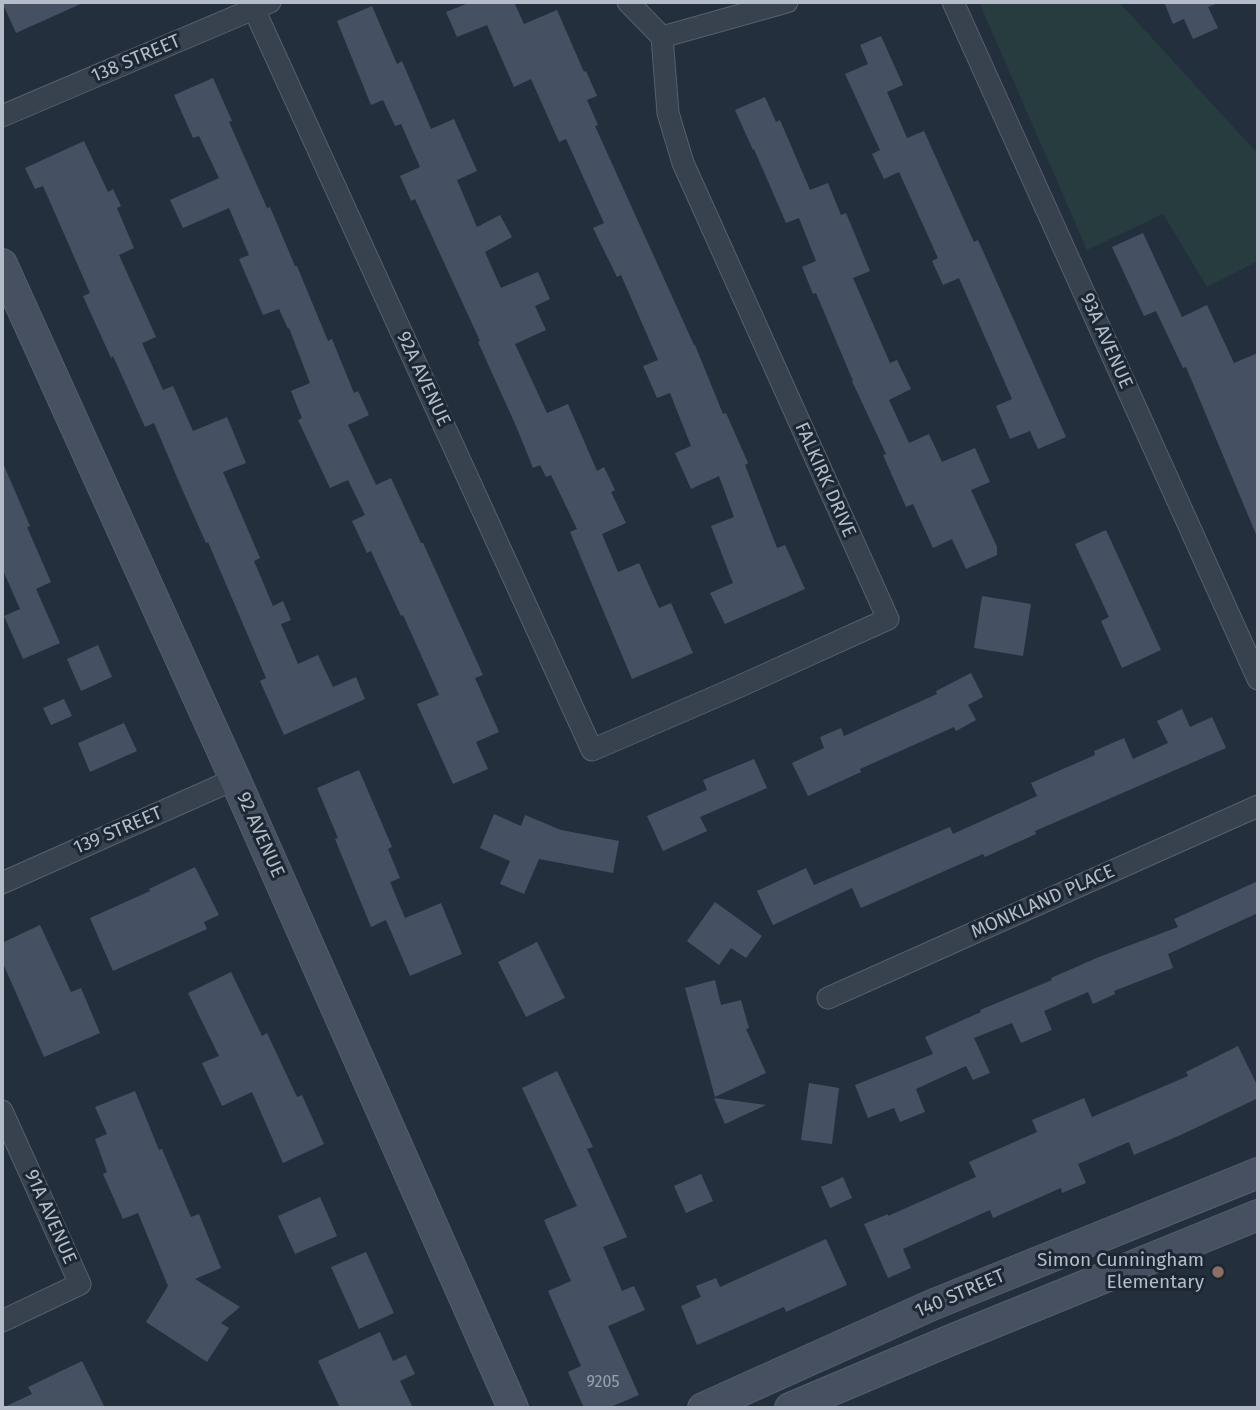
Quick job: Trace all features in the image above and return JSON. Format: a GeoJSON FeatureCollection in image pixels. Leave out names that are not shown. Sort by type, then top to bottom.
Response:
{"type":"FeatureCollection","features":[{"type":"Feature","properties":{"kind":"main road","name":"92 AVENUE"},"geometry":{"type":"LineString","coordinates":[[2,264],[235,779],[513,1408]]}},
{"type":"Feature","properties":{"kind":"main road","name":"140 STREET"},"geometry":{"type":"LineString","coordinates":[[704,1408],[932,1305],[1258,1173]]}},
{"type":"Feature","properties":{"kind":"main road","name":"140 STREET"},"geometry":{"type":"LineString","coordinates":[[790,1408],[1258,1215]]}},
{"type":"Feature","properties":{"kind":"street"},"geometry":{"type":"LineString","coordinates":[[628,2],[662,37],[787,2]]}},
{"type":"Feature","properties":{"kind":"street","name":"93A AVENUE"},"geometry":{"type":"LineString","coordinates":[[953,2],[1258,679]]}},
{"type":"Feature","properties":{"kind":"street","name":"138 STREET"},"geometry":{"type":"LineString","coordinates":[[2,116],[262,5]]}},
{"type":"Feature","properties":{"kind":"street","name":"92A AVENUE"},"geometry":{"type":"LineString","coordinates":[[262,5],[592,750]]}},
{"type":"Feature","properties":{"kind":"street","name":"FALKIRK DRIVE"},"geometry":{"type":"LineString","coordinates":[[592,750],[888,619],[683,163],[668,113],[662,37]]}},
{"type":"Feature","properties":{"kind":"street","name":"139 STREET"},"geometry":{"type":"LineString","coordinates":[[2,883],[235,779]]}},
{"type":"Feature","properties":{"kind":"street","name":"MONKLAND PLACE"},"geometry":{"type":"LineString","coordinates":[[828,998],[1258,806]]}},
{"type":"Feature","properties":{"kind":"street","name":"91A AVENUE"},"geometry":{"type":"LineString","coordinates":[[2,1111],[80,1284],[2,1321]]}},
{"type":"Feature","properties":{"kind":"green space"},"geometry":{"type":"Polygon","coordinates":[[[979,2],[1119,2],[1258,154],[1258,261],[1207,287],[1163,214],[1087,250],[979,2]]]}},
{"type":"Feature","properties":{"kind":"building"},"geometry":{"type":"Polygon","coordinates":[[[2,2],[85,2],[16,33],[2,2]]]}},
{"type":"Feature","properties":{"kind":"building"},"geometry":{"type":"Polygon","coordinates":[[[471,2],[514,2],[524,24],[557,10],[597,96],[587,100],[598,125],[595,126],[695,345],[723,414],[726,413],[748,463],[745,465],[777,548],[785,545],[805,589],[725,624],[710,593],[733,583],[711,526],[734,517],[719,476],[691,489],[675,453],[691,446],[670,393],[657,398],[643,366],[658,360],[621,275],[617,277],[593,228],[604,223],[566,139],[559,142],[531,79],[514,87],[487,25],[457,37],[446,12],[471,2]]]}},
{"type":"Feature","properties":{"kind":"building"},"geometry":{"type":"Polygon","coordinates":[[[1164,2],[1220,2],[1208,7],[1218,28],[1193,39],[1184,19],[1173,24],[1164,2]]]}},
{"type":"Feature","properties":{"kind":"building"},"geometry":{"type":"Polygon","coordinates":[[[372,6],[397,64],[402,61],[431,129],[454,119],[477,171],[457,180],[477,227],[500,215],[512,237],[485,252],[501,288],[538,272],[550,299],[535,306],[546,330],[515,344],[547,413],[568,404],[597,471],[604,467],[615,490],[611,492],[626,523],[602,534],[618,572],[639,563],[659,608],[671,603],[693,653],[632,679],[570,532],[577,529],[551,475],[546,477],[540,465],[533,468],[478,342],[480,341],[415,199],[411,201],[400,176],[420,167],[401,124],[395,126],[383,100],[371,105],[337,21],[372,6]]]}},
{"type":"Feature","properties":{"kind":"building"},"geometry":{"type":"Polygon","coordinates":[[[881,36],[903,85],[887,92],[907,138],[924,131],[974,242],[978,240],[1066,437],[1038,449],[1030,431],[1010,439],[996,406],[1012,399],[959,278],[943,285],[932,261],[938,258],[899,172],[884,179],[872,154],[880,150],[845,74],[868,64],[860,45],[881,36]]]}},
{"type":"Feature","properties":{"kind":"building"},"geometry":{"type":"Polygon","coordinates":[[[213,78],[232,121],[229,122],[267,208],[270,207],[297,266],[328,341],[332,339],[354,393],[358,391],[369,415],[348,425],[376,485],[391,478],[483,675],[475,678],[499,732],[476,742],[488,769],[453,784],[417,704],[439,695],[371,551],[367,553],[352,521],[365,515],[348,480],[330,488],[298,420],[302,418],[291,391],[310,383],[289,328],[279,309],[263,315],[239,259],[249,255],[229,208],[183,228],[170,200],[219,178],[199,136],[193,138],[174,95],[213,78]]]}},
{"type":"Feature","properties":{"kind":"building"},"geometry":{"type":"Polygon","coordinates":[[[765,97],[776,122],[780,120],[810,190],[828,183],[841,215],[846,213],[870,271],[853,278],[890,363],[897,360],[911,389],[889,400],[909,443],[929,434],[942,462],[975,448],[990,482],[971,490],[997,547],[997,555],[966,569],[952,539],[933,548],[913,504],[906,507],[883,455],[886,454],[816,293],[813,294],[802,267],[816,261],[799,218],[786,223],[735,110],[765,97]]]}},
{"type":"Feature","properties":{"kind":"building"},"geometry":{"type":"Polygon","coordinates":[[[84,141],[108,192],[113,189],[121,206],[117,208],[134,248],[119,255],[156,337],[142,343],[163,390],[173,386],[193,431],[227,417],[246,463],[223,472],[260,558],[254,561],[273,606],[283,601],[291,620],[281,624],[298,664],[318,655],[333,687],[356,677],[365,699],[284,735],[260,681],[266,678],[154,423],[145,427],[83,296],[90,293],[43,186],[35,189],[25,168],[84,141]]]}},
{"type":"Feature","properties":{"kind":"building"},"geometry":{"type":"Polygon","coordinates":[[[1143,233],[1182,317],[1207,305],[1234,363],[1258,353],[1258,539],[1186,367],[1183,368],[1156,311],[1144,316],[1112,247],[1143,233]]]}},
{"type":"Feature","properties":{"kind":"building"},"geometry":{"type":"Polygon","coordinates":[[[2,461],[51,582],[36,589],[60,643],[23,659],[4,616],[20,609],[2,568],[2,461]]]}},
{"type":"Feature","properties":{"kind":"building"},"geometry":{"type":"Polygon","coordinates":[[[1106,530],[1161,650],[1122,668],[1101,621],[1109,617],[1075,544],[1106,530]]]}},
{"type":"Feature","properties":{"kind":"building"},"geometry":{"type":"Polygon","coordinates":[[[982,596],[1031,604],[1023,656],[974,648],[982,596]]]}},
{"type":"Feature","properties":{"kind":"building"},"geometry":{"type":"Polygon","coordinates":[[[98,645],[112,677],[81,691],[67,659],[98,645]]]}},
{"type":"Feature","properties":{"kind":"building"},"geometry":{"type":"Polygon","coordinates":[[[971,673],[983,697],[968,705],[976,720],[956,731],[954,727],[860,769],[861,772],[808,796],[792,763],[824,748],[820,737],[841,728],[844,736],[937,694],[936,691],[971,673]]]}},
{"type":"Feature","properties":{"kind":"building"},"geometry":{"type":"Polygon","coordinates":[[[64,699],[72,716],[51,725],[43,708],[64,699]]]}},
{"type":"Feature","properties":{"kind":"building"},"geometry":{"type":"Polygon","coordinates":[[[1182,709],[1190,727],[1212,717],[1226,748],[1035,831],[1036,834],[985,857],[983,854],[861,908],[852,888],[773,925],[757,891],[806,868],[814,885],[950,827],[953,834],[1037,796],[1031,783],[1095,755],[1094,751],[1124,738],[1133,759],[1168,743],[1157,721],[1182,709]]]}},
{"type":"Feature","properties":{"kind":"building"},"geometry":{"type":"Polygon","coordinates":[[[124,723],[137,751],[90,772],[78,743],[124,723]]]}},
{"type":"Feature","properties":{"kind":"building"},"geometry":{"type":"Polygon","coordinates":[[[754,759],[767,788],[700,817],[707,831],[663,851],[647,816],[707,790],[703,780],[754,759]]]}},
{"type":"Feature","properties":{"kind":"building"},"geometry":{"type":"Polygon","coordinates":[[[359,770],[392,847],[388,849],[400,878],[390,882],[405,918],[441,903],[462,954],[410,976],[386,920],[371,927],[317,788],[359,770]]]}},
{"type":"Feature","properties":{"kind":"building"},"geometry":{"type":"Polygon","coordinates":[[[494,814],[521,826],[525,815],[561,830],[619,841],[613,873],[539,859],[524,894],[500,884],[510,861],[480,848],[494,814]]]}},
{"type":"Feature","properties":{"kind":"building"},"geometry":{"type":"Polygon","coordinates":[[[195,867],[219,915],[204,922],[207,929],[113,971],[90,918],[195,867]]]}},
{"type":"Feature","properties":{"kind":"building"},"geometry":{"type":"Polygon","coordinates":[[[1258,881],[1258,913],[1168,954],[1173,968],[1114,991],[1115,994],[1093,1004],[1088,992],[1044,1011],[1052,1030],[1021,1043],[1012,1023],[974,1038],[990,1073],[973,1080],[966,1066],[916,1089],[925,1112],[900,1122],[894,1108],[868,1118],[855,1085],[933,1054],[925,1037],[1099,957],[1178,927],[1174,919],[1258,881]]]}},
{"type":"Feature","properties":{"kind":"building"},"geometry":{"type":"Polygon","coordinates":[[[715,902],[762,936],[746,958],[731,948],[719,965],[687,941],[715,902]]]}},
{"type":"Feature","properties":{"kind":"building"},"geometry":{"type":"Polygon","coordinates":[[[40,925],[71,992],[81,988],[100,1033],[44,1057],[2,961],[2,943],[40,925]]]}},
{"type":"Feature","properties":{"kind":"building"},"geometry":{"type":"Polygon","coordinates":[[[537,942],[565,998],[526,1017],[498,962],[537,942]]]}},
{"type":"Feature","properties":{"kind":"building"},"geometry":{"type":"Polygon","coordinates":[[[231,972],[262,1036],[267,1033],[297,1097],[302,1095],[324,1144],[283,1163],[252,1092],[222,1106],[202,1063],[219,1056],[188,993],[231,972]]]}},
{"type":"Feature","properties":{"kind":"building"},"geometry":{"type":"Polygon","coordinates":[[[715,980],[721,1005],[741,1000],[749,1028],[746,1029],[766,1073],[715,1097],[685,988],[715,980]]]}},
{"type":"Feature","properties":{"kind":"building"},"geometry":{"type":"Polygon","coordinates":[[[1238,1046],[1258,1087],[1258,1098],[1134,1155],[1129,1142],[1078,1164],[1086,1183],[1062,1193],[1061,1188],[993,1218],[990,1210],[903,1249],[911,1268],[888,1278],[864,1224],[976,1177],[969,1162],[1037,1132],[1032,1120],[1084,1098],[1092,1117],[1188,1076],[1186,1072],[1238,1046]]]}},
{"type":"Feature","properties":{"kind":"building"},"geometry":{"type":"Polygon","coordinates":[[[557,1071],[593,1147],[587,1149],[627,1237],[603,1247],[622,1291],[634,1286],[645,1310],[608,1326],[639,1395],[608,1408],[584,1408],[568,1372],[581,1366],[548,1291],[571,1281],[544,1220],[577,1206],[522,1088],[557,1071]]]}},
{"type":"Feature","properties":{"kind":"building"},"geometry":{"type":"Polygon","coordinates":[[[809,1083],[839,1088],[832,1144],[801,1140],[809,1083]]]}},
{"type":"Feature","properties":{"kind":"building"},"geometry":{"type":"Polygon","coordinates":[[[135,1091],[191,1217],[199,1214],[221,1268],[195,1279],[240,1307],[221,1323],[229,1328],[207,1362],[146,1322],[168,1286],[138,1213],[123,1219],[103,1174],[107,1172],[95,1139],[107,1134],[95,1107],[135,1091]]]}},
{"type":"Feature","properties":{"kind":"building"},"geometry":{"type":"Polygon","coordinates":[[[714,1098],[766,1105],[725,1124],[714,1098]]]}},
{"type":"Feature","properties":{"kind":"building"},"geometry":{"type":"Polygon","coordinates":[[[701,1174],[713,1201],[686,1213],[674,1186],[701,1174]]]}},
{"type":"Feature","properties":{"kind":"building"},"geometry":{"type":"Polygon","coordinates":[[[843,1177],[852,1198],[830,1208],[821,1187],[843,1177]]]}},
{"type":"Feature","properties":{"kind":"building"},"geometry":{"type":"Polygon","coordinates":[[[320,1197],[337,1236],[295,1254],[278,1216],[320,1197]]]}},
{"type":"Feature","properties":{"kind":"building"},"geometry":{"type":"Polygon","coordinates":[[[826,1239],[847,1285],[786,1312],[784,1307],[697,1345],[681,1306],[701,1297],[696,1286],[716,1278],[720,1287],[826,1239]]]}},
{"type":"Feature","properties":{"kind":"building"},"geometry":{"type":"Polygon","coordinates":[[[366,1252],[394,1313],[359,1329],[331,1267],[366,1252]]]}},
{"type":"Feature","properties":{"kind":"building"},"geometry":{"type":"Polygon","coordinates":[[[380,1332],[393,1361],[406,1355],[415,1374],[400,1381],[413,1408],[340,1408],[318,1361],[380,1332]]]}},
{"type":"Feature","properties":{"kind":"building"},"geometry":{"type":"Polygon","coordinates":[[[82,1361],[105,1408],[2,1408],[32,1394],[28,1387],[82,1361]]]}},
{"type":"Feature","properties":{"kind":"place","name":"Simon Cunningham Elementary"},"geometry":{"type":"Point","coordinates":[1218,1272]}}]}
